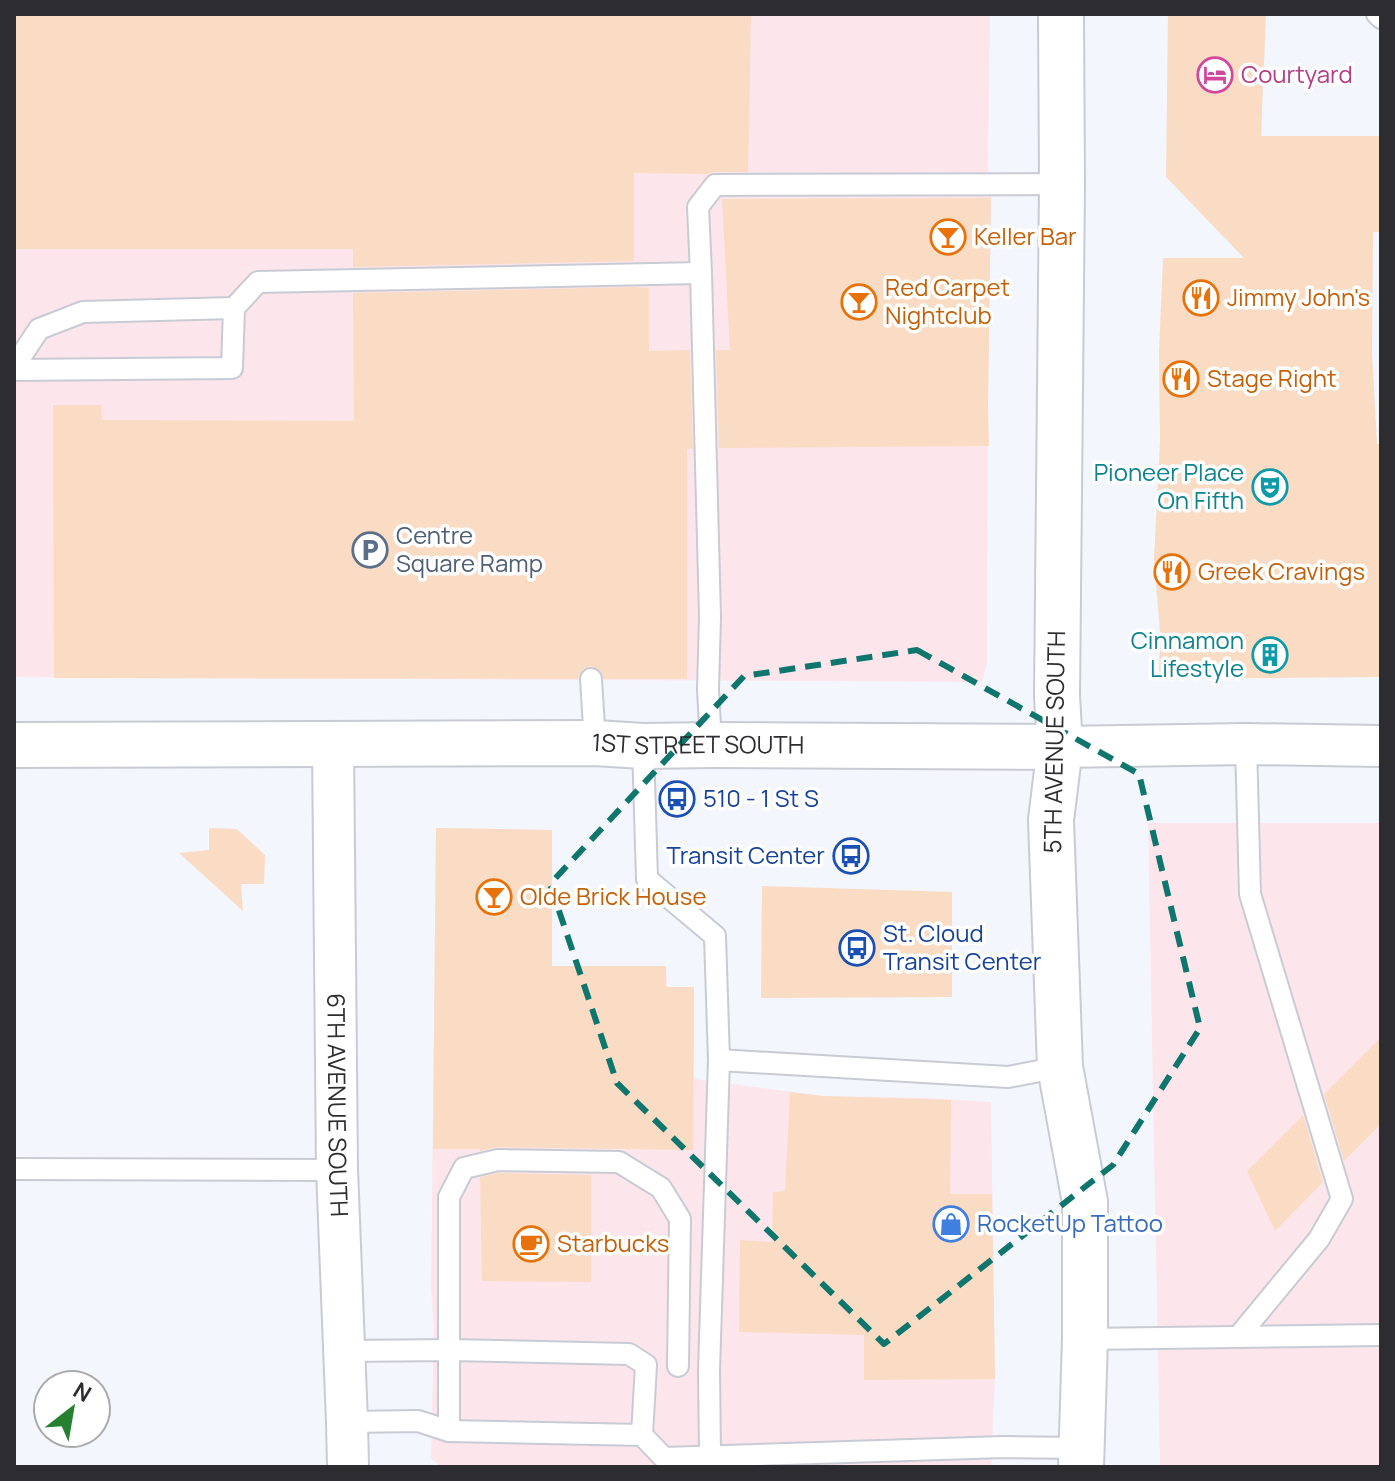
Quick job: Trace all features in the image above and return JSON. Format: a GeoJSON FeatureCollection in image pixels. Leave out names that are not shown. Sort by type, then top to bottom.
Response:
{"type":"FeatureCollection","features":[{"type":"Feature","properties":{"kind":"street","name":"5TH AVENUE SOUTH"},"geometry":{"type":"LineString","coordinates":[[1061,14],[1057,696],[1060,747],[1051,820],[1060,1067],[1085,1202],[1081,1458]]}},
{"type":"Feature","properties":{"kind":"street","name":"1ST STREET SOUTH"},"geometry":{"type":"LineString","coordinates":[[14,745],[595,743],[643,746],[1381,746]]}},
{"type":"Feature","properties":{"kind":"street","name":"6TH AVENUE SOUTH"},"geometry":{"type":"LineString","coordinates":[[333,745],[337,1170],[348,1467]]}},
{"type":"Feature","properties":{"kind":"lane"},"geometry":{"type":"LineString","coordinates":[[711,745],[698,207],[715,185],[1062,184]]}},
{"type":"Feature","properties":{"kind":"lane"},"geometry":{"type":"LineString","coordinates":[[14,368],[232,368],[234,308],[258,282],[701,273]]}},
{"type":"Feature","properties":{"kind":"lane"},"geometry":{"type":"LineString","coordinates":[[14,368],[39,329],[83,312],[234,308]]}},
{"type":"Feature","properties":{"kind":"lane"},"geometry":{"type":"LineString","coordinates":[[591,679],[595,743]]}},
{"type":"Feature","properties":{"kind":"lane"},"geometry":{"type":"LineString","coordinates":[[1238,1337],[1319,1239],[1342,1199],[1250,894],[1246,744]]}},
{"type":"Feature","properties":{"kind":"lane"},"geometry":{"type":"LineString","coordinates":[[643,746],[647,879],[715,936],[719,1060],[709,1370],[710,1461]]}},
{"type":"Feature","properties":{"kind":"lane"},"geometry":{"type":"LineString","coordinates":[[719,1060],[1008,1077],[1060,1067]]}},
{"type":"Feature","properties":{"kind":"lane"},"geometry":{"type":"LineString","coordinates":[[449,1431],[449,1197],[464,1168],[498,1160],[619,1162],[661,1188],[680,1219],[678,1366]]}},
{"type":"Feature","properties":{"kind":"lane"},"geometry":{"type":"LineString","coordinates":[[14,1169],[337,1170]]}},
{"type":"Feature","properties":{"kind":"lane"},"geometry":{"type":"LineString","coordinates":[[1085,1339],[1381,1335]]}},
{"type":"Feature","properties":{"kind":"lane"},"geometry":{"type":"LineString","coordinates":[[345,1351],[629,1354],[646,1365],[709,1370]]}},
{"type":"Feature","properties":{"kind":"lane"},"geometry":{"type":"LineString","coordinates":[[642,1435],[646,1365]]}},
{"type":"Feature","properties":{"kind":"lane"},"geometry":{"type":"LineString","coordinates":[[347,1422],[418,1421],[449,1431],[642,1435],[664,1458],[710,1461],[1004,1447],[1081,1458]]}},
{"type":"Feature","properties":{"kind":"highlighted area"},"geometry":{"type":"Polygon","coordinates":[[[917,650],[1139,774],[1200,1028],[1113,1165],[884,1344],[617,1083],[550,884],[744,676],[917,650]]]}},
{"type":"Feature","properties":{"kind":"shaded area"},"geometry":{"type":"Polygon","coordinates":[[[14,14],[990,14],[987,663],[982,682],[14,677],[14,14]]]}},
{"type":"Feature","properties":{"kind":"shaded area"},"geometry":{"type":"Polygon","coordinates":[[[1148,823],[1381,823],[1381,1467],[1160,1467],[1148,823]]]}},
{"type":"Feature","properties":{"kind":"shaded area"},"geometry":{"type":"Polygon","coordinates":[[[436,828],[552,830],[552,966],[666,966],[667,987],[694,987],[694,1079],[823,1096],[991,1102],[995,1379],[991,1467],[441,1467],[431,1458],[436,828]]]}},
{"type":"Feature","properties":{"kind":"building"},"geometry":{"type":"Polygon","coordinates":[[[14,14],[751,14],[748,172],[634,173],[634,261],[353,267],[353,249],[14,249],[14,14]]]}},
{"type":"Feature","properties":{"kind":"building"},"geometry":{"type":"Polygon","coordinates":[[[1168,14],[1266,14],[1261,136],[1381,136],[1381,232],[1373,232],[1372,353],[1377,444],[1381,444],[1381,677],[1159,679],[1160,633],[1154,559],[1160,442],[1159,351],[1163,258],[1244,258],[1166,177],[1168,14]]]}},
{"type":"Feature","properties":{"kind":"building","name":"Red Carpet Nightclub"},"geometry":{"type":"Polygon","coordinates":[[[991,198],[989,446],[719,448],[716,350],[730,350],[722,199],[991,198]]]}},
{"type":"Feature","properties":{"kind":"building","name":"Centre Square Ramp"},"geometry":{"type":"Polygon","coordinates":[[[649,288],[649,351],[690,350],[693,449],[687,449],[687,679],[604,679],[601,671],[591,666],[583,669],[578,679],[54,678],[53,405],[101,405],[102,420],[354,421],[353,293],[649,288]]]}},
{"type":"Feature","properties":{"kind":"building"},"geometry":{"type":"Polygon","coordinates":[[[209,828],[237,829],[265,855],[264,884],[241,884],[243,911],[179,853],[209,850],[209,828]]]}},
{"type":"Feature","properties":{"kind":"building"},"geometry":{"type":"Polygon","coordinates":[[[436,828],[552,830],[552,966],[666,966],[666,987],[694,987],[693,1150],[433,1149],[436,828]]]}},
{"type":"Feature","properties":{"kind":"building","name":"St. Cloud Transit Center"},"geometry":{"type":"Polygon","coordinates":[[[762,886],[952,892],[952,997],[761,998],[762,886]]]}},
{"type":"Feature","properties":{"kind":"building"},"geometry":{"type":"Polygon","coordinates":[[[1381,1037],[1381,1124],[1344,1161],[1324,1094],[1381,1037]]]}},
{"type":"Feature","properties":{"kind":"building"},"geometry":{"type":"Polygon","coordinates":[[[790,1092],[951,1100],[950,1194],[992,1194],[995,1379],[864,1380],[864,1335],[739,1332],[740,1240],[772,1242],[773,1192],[785,1191],[790,1092]]]}},
{"type":"Feature","properties":{"kind":"building"},"geometry":{"type":"Polygon","coordinates":[[[1303,1115],[1323,1182],[1275,1231],[1247,1171],[1303,1115]]]}},
{"type":"Feature","properties":{"kind":"building","name":"Starbucks"},"geometry":{"type":"Polygon","coordinates":[[[499,1173],[591,1175],[591,1282],[482,1281],[480,1177],[499,1173]]]}},
{"type":"Feature","properties":{"kind":"place","name":"Courtyard"},"geometry":{"type":"Point","coordinates":[1215,75]}},
{"type":"Feature","properties":{"kind":"place","name":"Keller Bar"},"geometry":{"type":"Point","coordinates":[948,237]}},
{"type":"Feature","properties":{"kind":"place","name":"Jimmy John's"},"geometry":{"type":"Point","coordinates":[1201,298]}},
{"type":"Feature","properties":{"kind":"place","name":"Red Carpet Nightclub"},"geometry":{"type":"Point","coordinates":[859,302]}},
{"type":"Feature","properties":{"kind":"place","name":"Stage Right"},"geometry":{"type":"Point","coordinates":[1181,379]}},
{"type":"Feature","properties":{"kind":"place","name":"Pioneer Place On Fifth"},"geometry":{"type":"Point","coordinates":[1270,487]}},
{"type":"Feature","properties":{"kind":"place","name":"Centre Square Ramp"},"geometry":{"type":"Point","coordinates":[370,550]}},
{"type":"Feature","properties":{"kind":"place","name":"Greek Cravings"},"geometry":{"type":"Point","coordinates":[1172,572]}},
{"type":"Feature","properties":{"kind":"place","name":"Cinnamon Lifestyle"},"geometry":{"type":"Point","coordinates":[1270,655]}},
{"type":"Feature","properties":{"kind":"place","name":"510 - 1 St S"},"geometry":{"type":"Point","coordinates":[677,799]}},
{"type":"Feature","properties":{"kind":"place","name":"Transit Center"},"geometry":{"type":"Point","coordinates":[851,856]}},
{"type":"Feature","properties":{"kind":"place","name":"Olde Brick House"},"geometry":{"type":"Point","coordinates":[494,897]}},
{"type":"Feature","properties":{"kind":"place","name":"St. Cloud Transit Center"},"geometry":{"type":"Point","coordinates":[857,948]}},
{"type":"Feature","properties":{"kind":"place","name":"RocketUp Tattoo"},"geometry":{"type":"Point","coordinates":[951,1224]}},
{"type":"Feature","properties":{"kind":"place","name":"Starbucks"},"geometry":{"type":"Point","coordinates":[531,1244]}}]}
